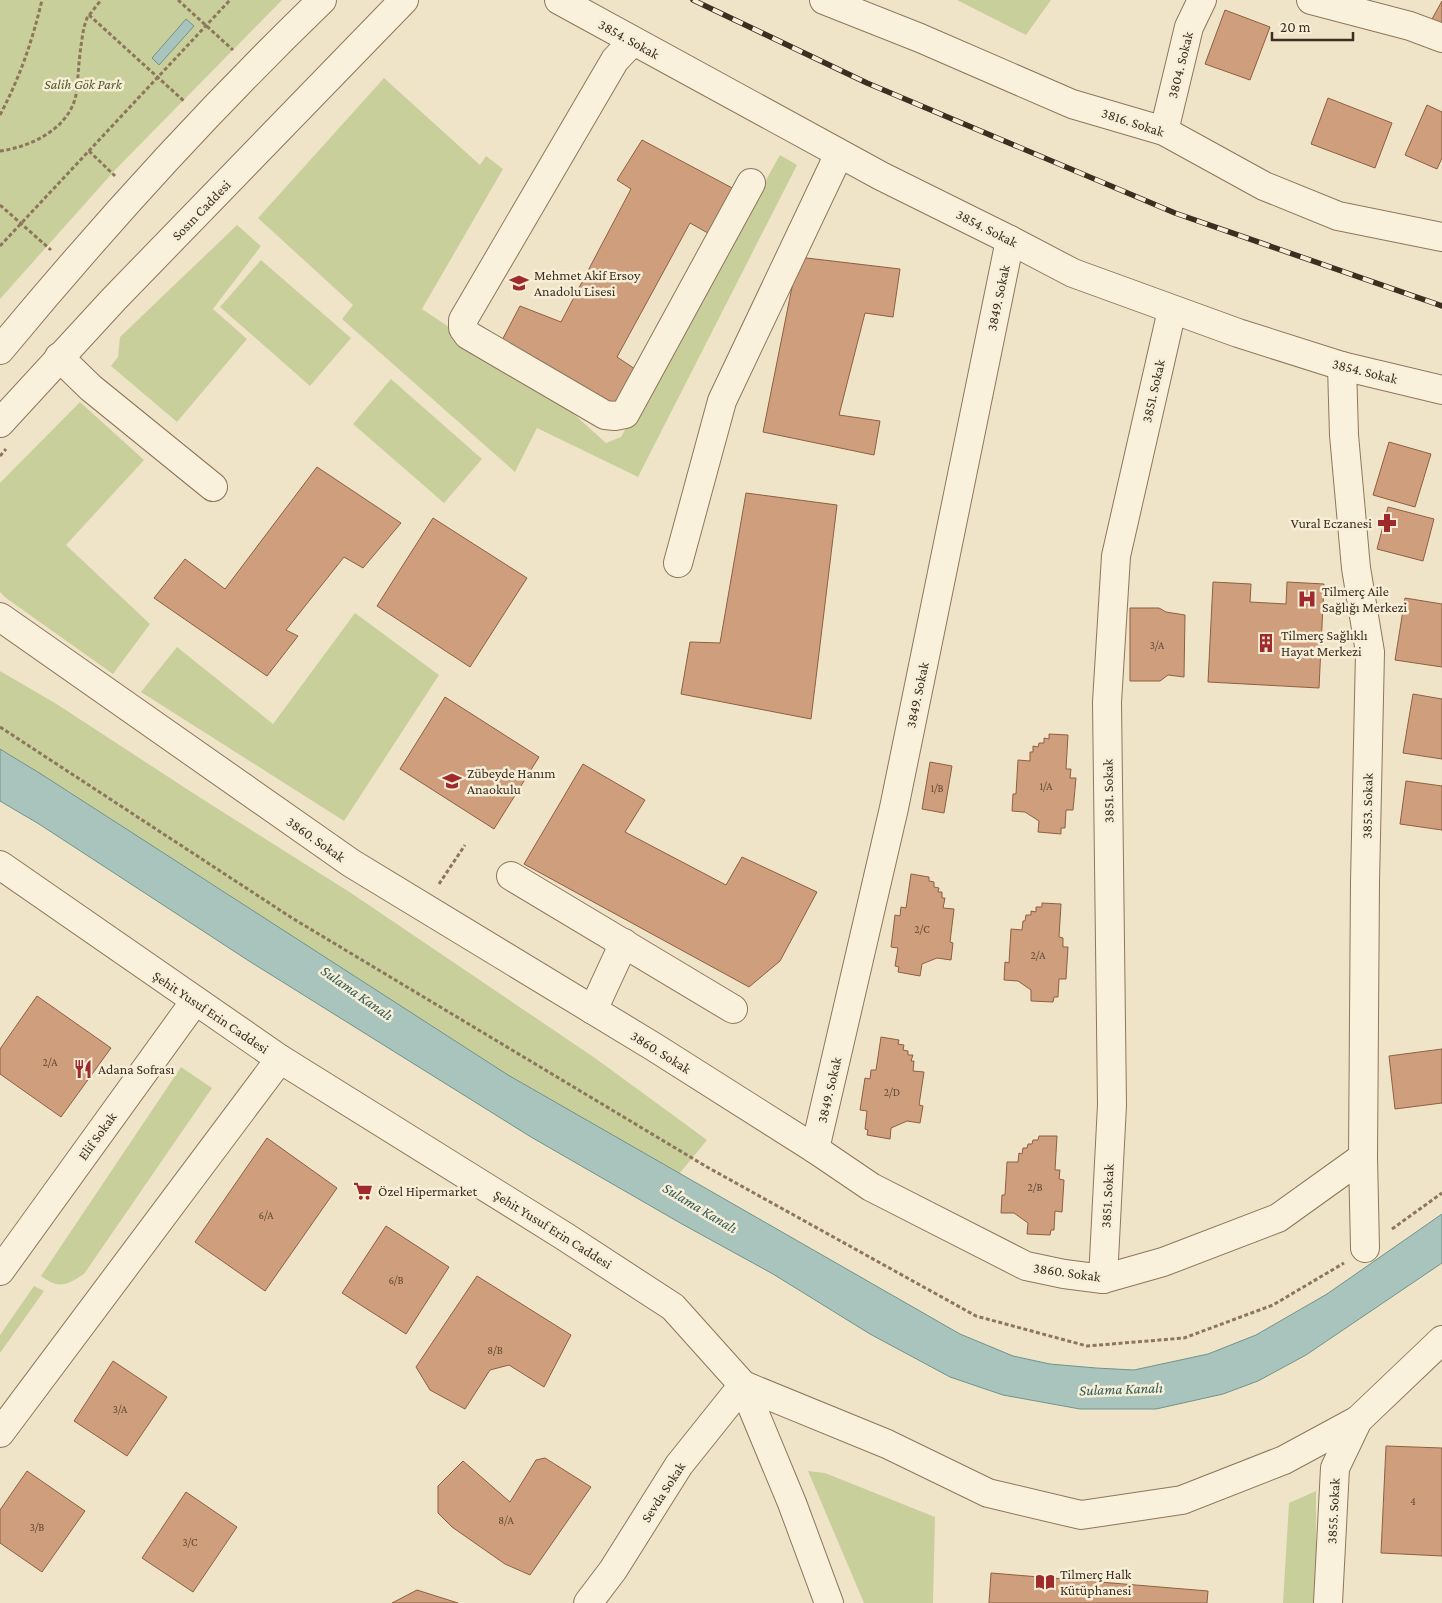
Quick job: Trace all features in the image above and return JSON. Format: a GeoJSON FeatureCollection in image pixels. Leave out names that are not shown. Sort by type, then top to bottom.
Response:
{"type":"FeatureCollection","features":[{"type":"Feature","properties":{"kind":"street"},"geometry":{"type":"LineString","coordinates":[[0,350],[136,191],[280,40],[322,0]]}},
{"type":"Feature","properties":{"kind":"street","name":"Sosın Caddesi"},"geometry":{"type":"LineString","coordinates":[[0,423],[59,357],[404,0]]}},
{"type":"Feature","properties":{"kind":"street","name":"3854. Sokak"},"geometry":{"type":"LineString","coordinates":[[559,0],[839,154],[1010,240],[1073,274],[1238,334],[1342,366],[1442,390]]}},
{"type":"Feature","properties":{"kind":"street","name":"3816. Sokak"},"geometry":{"type":"LineString","coordinates":[[824,0],[920,38],[1072,104],[1164,131],[1264,186],[1338,216],[1442,238]]}},
{"type":"Feature","properties":{"kind":"street","name":"3804. Sokak"},"geometry":{"type":"LineString","coordinates":[[1164,131],[1189,27],[1202,0]]}},
{"type":"Feature","properties":{"kind":"street"},"geometry":{"type":"LineString","coordinates":[[1311,0],[1410,26],[1442,38]]}},
{"type":"Feature","properties":{"kind":"street"},"geometry":{"type":"LineString","coordinates":[[633,41],[615,60],[463,320],[463,328],[468,335],[605,415],[625,414],[751,183]]}},
{"type":"Feature","properties":{"kind":"street"},"geometry":{"type":"LineString","coordinates":[[678,562],[722,402],[839,154]]}},
{"type":"Feature","properties":{"kind":"street","name":"3849. Sokak"},"geometry":{"type":"LineString","coordinates":[[816,1149],[894,808],[1010,240]]}},
{"type":"Feature","properties":{"kind":"street","name":"3851. Sokak"},"geometry":{"type":"LineString","coordinates":[[1103,1279],[1112,1105],[1107,702],[1116,556],[1172,310]]}},
{"type":"Feature","properties":{"kind":"street"},"geometry":{"type":"LineString","coordinates":[[59,357],[91,388],[213,487]]}},
{"type":"Feature","properties":{"kind":"street","name":"3853. Sokak"},"geometry":{"type":"LineString","coordinates":[[1342,366],[1344,436],[1356,568],[1370,652],[1363,1157],[1365,1248]]}},
{"type":"Feature","properties":{"kind":"street","name":"3860. Sokak"},"geometry":{"type":"LineString","coordinates":[[0,618],[351,864],[594,1010],[816,1149],[870,1187],[1026,1266],[1064,1274],[1103,1279],[1163,1262],[1278,1218],[1363,1157]]}},
{"type":"Feature","properties":{"kind":"street","name":"Şehit Yusuf Erin Caddesi"},"geometry":{"type":"LineString","coordinates":[[0,865],[280,1059],[564,1236],[673,1307],[743,1385],[792,1503],[829,1603]]}},
{"type":"Feature","properties":{"kind":"street"},"geometry":{"type":"LineString","coordinates":[[511,876],[733,1009]]}},
{"type":"Feature","properties":{"kind":"street"},"geometry":{"type":"LineString","coordinates":[[594,1010],[624,943]]}},
{"type":"Feature","properties":{"kind":"street","name":"Elif Sokak"},"geometry":{"type":"LineString","coordinates":[[0,1272],[195,1001]]}},
{"type":"Feature","properties":{"kind":"street"},"geometry":{"type":"LineString","coordinates":[[0,1433],[280,1059]]}},
{"type":"Feature","properties":{"kind":"street","name":"3855. Sokak"},"geometry":{"type":"LineString","coordinates":[[1328,1603],[1336,1468],[1358,1420],[1442,1340]]}},
{"type":"Feature","properties":{"kind":"street"},"geometry":{"type":"LineString","coordinates":[[743,1385],[887,1444],[988,1493],[1081,1514],[1182,1500],[1284,1460],[1358,1420]]}},
{"type":"Feature","properties":{"kind":"street","name":"Sevda Sokak"},"geometry":{"type":"LineString","coordinates":[[588,1603],[612,1570],[679,1465],[743,1385]]}},
{"type":"Feature","properties":{"kind":"path"},"geometry":{"type":"LineString","coordinates":[[0,115],[16,83],[34,32],[42,0]]}},
{"type":"Feature","properties":{"kind":"path"},"geometry":{"type":"LineString","coordinates":[[0,151],[36,140],[54,130],[67,116],[76,99],[80,49],[84,27],[89,14],[101,0]]}},
{"type":"Feature","properties":{"kind":"path"},"geometry":{"type":"LineString","coordinates":[[178,0],[239,56]]}},
{"type":"Feature","properties":{"kind":"path"},"geometry":{"type":"LineString","coordinates":[[0,246],[230,0]]}},
{"type":"Feature","properties":{"kind":"path"},"geometry":{"type":"LineString","coordinates":[[89,14],[189,106]]}},
{"type":"Feature","properties":{"kind":"path"},"geometry":{"type":"LineString","coordinates":[[88,151],[119,180]]}},
{"type":"Feature","properties":{"kind":"path"},"geometry":{"type":"LineString","coordinates":[[0,204],[53,251]]}},
{"type":"Feature","properties":{"kind":"path"},"geometry":{"type":"LineString","coordinates":[[424,907],[465,845]]}},
{"type":"Feature","properties":{"kind":"green space","name":"Salih Gök Park"},"geometry":{"type":"Polygon","coordinates":[[[0,0],[282,0],[116,169],[0,299],[0,0]]]}},
{"type":"Feature","properties":{"kind":"green space"},"geometry":{"type":"Polygon","coordinates":[[[957,0],[1051,0],[1026,35],[957,0]]]}},
{"type":"Feature","properties":{"kind":"green space"},"geometry":{"type":"Polygon","coordinates":[[[384,78],[480,165],[486,156],[503,169],[422,309],[557,399],[606,443],[621,437],[780,155],[797,165],[638,477],[537,428],[515,472],[342,319],[353,305],[258,218],[384,78]]]}},
{"type":"Feature","properties":{"kind":"green space"},"geometry":{"type":"Polygon","coordinates":[[[237,225],[261,246],[213,309],[247,339],[177,422],[111,366],[118,357],[120,337],[237,225]]]}},
{"type":"Feature","properties":{"kind":"green space"},"geometry":{"type":"Polygon","coordinates":[[[261,260],[351,338],[310,386],[220,307],[261,260]]]}},
{"type":"Feature","properties":{"kind":"green space"},"geometry":{"type":"Polygon","coordinates":[[[391,379],[482,459],[444,503],[353,424],[391,379]]]}},
{"type":"Feature","properties":{"kind":"green space"},"geometry":{"type":"Polygon","coordinates":[[[80,402],[144,460],[66,545],[150,624],[113,674],[0,592],[0,483],[80,402]]]}},
{"type":"Feature","properties":{"kind":"green space"},"geometry":{"type":"Polygon","coordinates":[[[355,613],[439,675],[344,821],[141,692],[177,647],[273,724],[355,613]]]}},
{"type":"Feature","properties":{"kind":"green space"},"geometry":{"type":"Polygon","coordinates":[[[0,671],[55,703],[351,893],[595,1058],[707,1140],[679,1174],[508,1075],[0,749],[0,671]]]}},
{"type":"Feature","properties":{"kind":"green space"},"geometry":{"type":"Polygon","coordinates":[[[181,1067],[212,1088],[84,1274],[62,1284],[47,1280],[41,1276],[181,1067]]]}},
{"type":"Feature","properties":{"kind":"green space"},"geometry":{"type":"Polygon","coordinates":[[[34,1286],[44,1291],[0,1353],[0,1335],[34,1286]]]}},
{"type":"Feature","properties":{"kind":"green space"},"geometry":{"type":"Polygon","coordinates":[[[808,1471],[825,1473],[935,1517],[933,1603],[864,1603],[808,1471]]]}},
{"type":"Feature","properties":{"kind":"green space"},"geometry":{"type":"Polygon","coordinates":[[[1316,1491],[1316,1603],[1283,1603],[1289,1503],[1316,1491]]]}},
{"type":"Feature","properties":{"kind":"water"},"geometry":{"type":"Polygon","coordinates":[[[186,19],[194,26],[159,65],[152,58],[186,19]]]}},
{"type":"Feature","properties":{"kind":"water","name":"Sulama Kanalı"},"geometry":{"type":"Polygon","coordinates":[[[0,749],[508,1075],[960,1334],[1013,1356],[1050,1364],[1134,1370],[1208,1354],[1256,1335],[1327,1294],[1442,1214],[1442,1263],[1306,1355],[1258,1381],[1223,1394],[1156,1409],[1080,1409],[1003,1395],[950,1377],[870,1334],[773,1274],[531,1137],[249,961],[39,824],[0,801],[0,749]]]}},
{"type":"Feature","properties":{"kind":"building"},"geometry":{"type":"Polygon","coordinates":[[[1442,1],[1442,25],[1432,19],[1442,1]]]}},
{"type":"Feature","properties":{"kind":"building"},"geometry":{"type":"Polygon","coordinates":[[[1225,10],[1270,27],[1250,80],[1205,64],[1225,10]]]}},
{"type":"Feature","properties":{"kind":"building"},"geometry":{"type":"Polygon","coordinates":[[[1328,98],[1392,123],[1375,168],[1311,144],[1328,98]]]}},
{"type":"Feature","properties":{"kind":"building"},"geometry":{"type":"Polygon","coordinates":[[[1427,105],[1442,112],[1442,158],[1437,169],[1405,155],[1427,105]]]}},
{"type":"Feature","properties":{"kind":"building"},"geometry":{"type":"Polygon","coordinates":[[[642,140],[736,190],[715,237],[690,223],[617,357],[635,369],[612,408],[499,346],[520,306],[561,322],[631,189],[617,180],[642,140]]]}},
{"type":"Feature","properties":{"kind":"building"},"geometry":{"type":"Polygon","coordinates":[[[798,257],[900,269],[893,317],[865,313],[839,415],[880,421],[874,455],[763,432],[798,257]]]}},
{"type":"Feature","properties":{"kind":"building"},"geometry":{"type":"Polygon","coordinates":[[[1389,442],[1431,454],[1415,507],[1373,495],[1389,442]]]}},
{"type":"Feature","properties":{"kind":"building"},"geometry":{"type":"Polygon","coordinates":[[[317,467],[401,523],[363,568],[344,557],[286,630],[298,636],[267,676],[154,598],[185,559],[225,589],[317,467]]]}},
{"type":"Feature","properties":{"kind":"building"},"geometry":{"type":"Polygon","coordinates":[[[746,493],[837,505],[811,719],[681,694],[690,642],[720,643],[746,493]]]}},
{"type":"Feature","properties":{"kind":"building"},"geometry":{"type":"Polygon","coordinates":[[[1388,507],[1434,519],[1423,561],[1377,549],[1388,507]]]}},
{"type":"Feature","properties":{"kind":"building"},"geometry":{"type":"Polygon","coordinates":[[[433,518],[527,578],[470,667],[377,606],[433,518]]]}},
{"type":"Feature","properties":{"kind":"building","name":"Tilmerç Sağlıklı Hayat Merkezi"},"geometry":{"type":"Polygon","coordinates":[[[1213,582],[1251,584],[1250,602],[1286,604],[1287,582],[1324,584],[1319,688],[1208,682],[1213,582]]]}},
{"type":"Feature","properties":{"kind":"building"},"geometry":{"type":"Polygon","coordinates":[[[1405,598],[1442,604],[1442,667],[1395,660],[1405,598]]]}},
{"type":"Feature","properties":{"kind":"building"},"geometry":{"type":"Polygon","coordinates":[[[1130,608],[1159,608],[1166,612],[1185,615],[1184,677],[1168,675],[1160,681],[1130,681],[1130,608]]]}},
{"type":"Feature","properties":{"kind":"building"},"geometry":{"type":"Polygon","coordinates":[[[1413,694],[1442,699],[1442,759],[1403,753],[1413,694]]]}},
{"type":"Feature","properties":{"kind":"building"},"geometry":{"type":"Polygon","coordinates":[[[445,697],[539,757],[494,829],[400,769],[445,697]]]}},
{"type":"Feature","properties":{"kind":"building"},"geometry":{"type":"Polygon","coordinates":[[[1049,734],[1068,735],[1066,769],[1071,769],[1070,778],[1076,778],[1073,810],[1066,810],[1065,828],[1061,828],[1061,834],[1038,832],[1039,821],[1025,812],[1012,811],[1013,794],[1016,794],[1018,760],[1030,761],[1030,752],[1033,752],[1033,746],[1038,747],[1039,743],[1044,743],[1044,738],[1049,739],[1049,734]]]}},
{"type":"Feature","properties":{"kind":"building"},"geometry":{"type":"Polygon","coordinates":[[[930,762],[952,766],[944,813],[922,809],[930,762]]]}},
{"type":"Feature","properties":{"kind":"building"},"geometry":{"type":"Polygon","coordinates":[[[583,764],[645,800],[625,832],[726,885],[742,857],[817,892],[780,961],[749,987],[524,864],[583,764]]]}},
{"type":"Feature","properties":{"kind":"building"},"geometry":{"type":"Polygon","coordinates":[[[1406,781],[1442,786],[1442,830],[1400,824],[1406,781]]]}},
{"type":"Feature","properties":{"kind":"building"},"geometry":{"type":"Polygon","coordinates":[[[911,874],[929,877],[929,881],[934,882],[934,887],[939,888],[938,892],[942,892],[942,898],[945,898],[943,908],[954,909],[950,942],[953,943],[951,960],[937,958],[922,964],[920,976],[898,972],[899,967],[895,966],[898,948],[891,947],[895,915],[900,916],[901,907],[906,908],[911,874]]]}},
{"type":"Feature","properties":{"kind":"building"},"geometry":{"type":"Polygon","coordinates":[[[1042,903],[1061,904],[1059,937],[1063,938],[1063,947],[1068,947],[1066,979],[1059,979],[1058,997],[1054,997],[1053,1002],[1031,1001],[1031,990],[1018,981],[1004,980],[1005,962],[1009,963],[1011,929],[1022,930],[1026,915],[1031,915],[1031,911],[1036,912],[1036,907],[1042,907],[1042,903]]]}},
{"type":"Feature","properties":{"kind":"building"},"geometry":{"type":"Polygon","coordinates":[[[37,996],[111,1048],[61,1117],[0,1074],[0,1049],[37,996]]]}},
{"type":"Feature","properties":{"kind":"building"},"geometry":{"type":"Polygon","coordinates":[[[881,1037],[899,1040],[898,1044],[904,1045],[903,1050],[908,1051],[908,1055],[913,1055],[911,1061],[914,1061],[913,1071],[924,1072],[919,1105],[923,1106],[920,1123],[907,1121],[891,1128],[890,1139],[867,1135],[868,1130],[865,1129],[867,1111],[860,1110],[865,1078],[870,1079],[871,1070],[876,1070],[881,1037]]]}},
{"type":"Feature","properties":{"kind":"building"},"geometry":{"type":"Polygon","coordinates":[[[1442,1049],[1442,1103],[1395,1109],[1389,1056],[1442,1049]]]}},
{"type":"Feature","properties":{"kind":"building"},"geometry":{"type":"Polygon","coordinates":[[[1039,1136],[1057,1136],[1055,1170],[1060,1170],[1059,1179],[1064,1180],[1062,1212],[1055,1211],[1054,1230],[1051,1230],[1050,1235],[1027,1234],[1028,1223],[1014,1213],[1001,1213],[1002,1195],[1005,1195],[1007,1162],[1018,1162],[1019,1153],[1022,1154],[1023,1148],[1027,1148],[1028,1144],[1032,1144],[1033,1140],[1038,1140],[1039,1136]]]}},
{"type":"Feature","properties":{"kind":"building"},"geometry":{"type":"Polygon","coordinates":[[[267,1138],[337,1188],[265,1291],[195,1242],[267,1138]]]}},
{"type":"Feature","properties":{"kind":"building"},"geometry":{"type":"Polygon","coordinates":[[[386,1226],[449,1267],[406,1334],[342,1293],[386,1226]]]}},
{"type":"Feature","properties":{"kind":"building"},"geometry":{"type":"Polygon","coordinates":[[[477,1276],[571,1335],[544,1387],[509,1365],[490,1370],[465,1409],[430,1390],[416,1367],[477,1276]]]}},
{"type":"Feature","properties":{"kind":"building"},"geometry":{"type":"Polygon","coordinates":[[[113,1361],[167,1397],[127,1456],[74,1421],[113,1361]]]}},
{"type":"Feature","properties":{"kind":"building"},"geometry":{"type":"Polygon","coordinates":[[[1386,1446],[1442,1448],[1442,1556],[1381,1553],[1386,1446]]]}},
{"type":"Feature","properties":{"kind":"building"},"geometry":{"type":"Polygon","coordinates":[[[545,1458],[591,1487],[530,1575],[505,1564],[452,1527],[438,1513],[438,1486],[463,1461],[510,1502],[536,1460],[545,1458]]]}},
{"type":"Feature","properties":{"kind":"building"},"geometry":{"type":"Polygon","coordinates":[[[27,1471],[85,1511],[42,1572],[0,1543],[0,1510],[27,1471]]]}},
{"type":"Feature","properties":{"kind":"building"},"geometry":{"type":"Polygon","coordinates":[[[186,1492],[237,1527],[193,1592],[142,1558],[186,1492]]]}},
{"type":"Feature","properties":{"kind":"building","name":"Tilmerç Halk Kütüphanesi"},"geometry":{"type":"Polygon","coordinates":[[[991,1573],[1208,1591],[1207,1603],[989,1603],[991,1573]]]}},
{"type":"Feature","properties":{"kind":"building"},"geometry":{"type":"Polygon","coordinates":[[[417,1590],[458,1603],[392,1603],[417,1590]]]}},
{"type":"Feature","properties":{"kind":"railway"},"geometry":{"type":"LineString","coordinates":[[693,0],[867,83],[1175,213],[1442,306]]}},
{"type":"Feature","properties":{"kind":"place","name":"Mehmet Akif Ersoy Anadolu Lisesi"},"geometry":{"type":"Point","coordinates":[519,283]}},
{"type":"Feature","properties":{"kind":"place","name":"Vural Eczanesi"},"geometry":{"type":"Point","coordinates":[1387,523]}},
{"type":"Feature","properties":{"kind":"place","name":"Tilmerç Aile Sağlığı Merkezi"},"geometry":{"type":"Point","coordinates":[1307,599]}},
{"type":"Feature","properties":{"kind":"place","name":"Tilmerç Sağlıklı Hayat Merkezi"},"geometry":{"type":"Point","coordinates":[1266,643]}},
{"type":"Feature","properties":{"kind":"place","name":"Zübeyde Hanım Anaokulu"},"geometry":{"type":"Point","coordinates":[452,781]}},
{"type":"Feature","properties":{"kind":"place","name":"Adana Sofrası"},"geometry":{"type":"Point","coordinates":[83,1069]}},
{"type":"Feature","properties":{"kind":"place","name":"Özel Hipermarket"},"geometry":{"type":"Point","coordinates":[363,1191]}},
{"type":"Feature","properties":{"kind":"place","name":"Tilmerç Halk Kütüphanesi"},"geometry":{"type":"Point","coordinates":[1045,1582]}}]}
